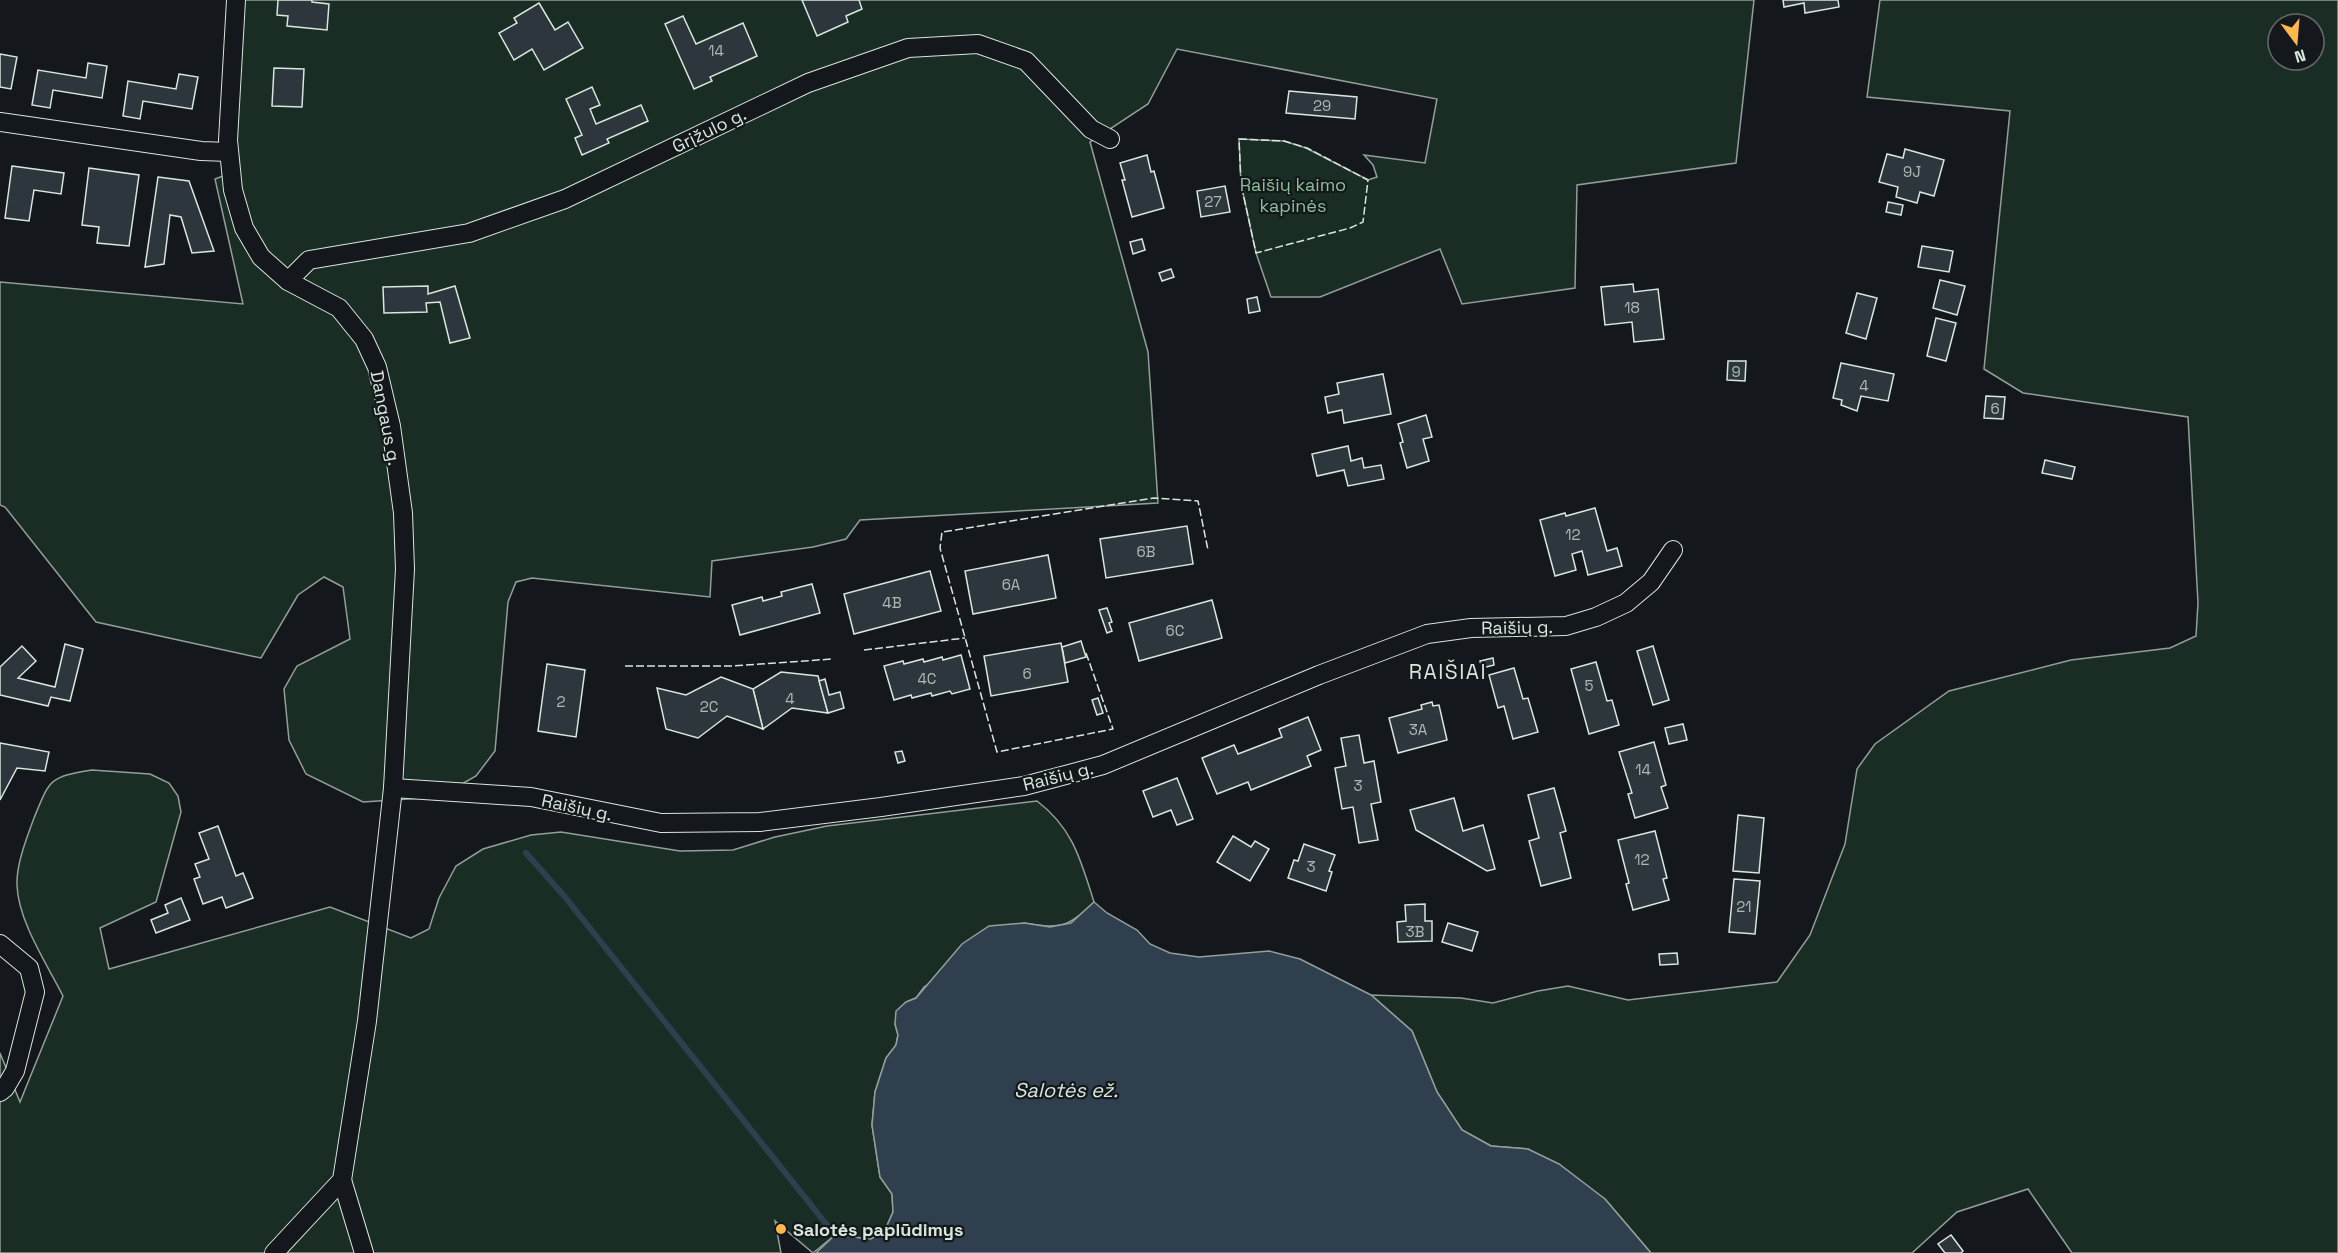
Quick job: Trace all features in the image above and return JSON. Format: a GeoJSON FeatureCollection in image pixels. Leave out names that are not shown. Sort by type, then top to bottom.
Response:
{"type":"FeatureCollection","features":[{"type":"Feature","properties":{"kind":"street","name":"Dangaus g."},"geometry":{"type":"LineString","coordinates":[[236,0],[229,152],[233,190],[244,228],[261,257],[288,280],[339,308],[364,339],[377,367],[391,426],[403,513],[405,569],[393,788],[367,1021],[342,1180]]}},
{"type":"Feature","properties":{"kind":"street","name":"Grįžulo g."},"geometry":{"type":"LineString","coordinates":[[288,280],[309,261],[469,233],[565,199],[808,83],[908,48],[978,44],[1026,61],[1091,129],[1110,139]]}},
{"type":"Feature","properties":{"kind":"street"},"geometry":{"type":"LineString","coordinates":[[0,122],[201,151],[229,152]]}},
{"type":"Feature","properties":{"kind":"street","name":"Raišių g."},"geometry":{"type":"LineString","coordinates":[[393,788],[531,797],[661,824],[760,822],[1024,786],[1103,765],[1319,675],[1427,634],[1471,628],[1566,626],[1596,617],[1626,603],[1652,582],[1673,550]]}},
{"type":"Feature","properties":{"kind":"street"},"geometry":{"type":"LineString","coordinates":[[0,944],[29,969],[34,992],[15,1071],[0,1092]]}},
{"type":"Feature","properties":{"kind":"street"},"geometry":{"type":"LineString","coordinates":[[274,1253],[342,1180]]}},
{"type":"Feature","properties":{"kind":"street"},"geometry":{"type":"LineString","coordinates":[[342,1180],[364,1253]]}},
{"type":"Feature","properties":{"kind":"green space","name":"Raišių kaimo kapinės"},"geometry":{"type":"Polygon","coordinates":[[[236,0],[1754,0],[1736,163],[1577,185],[1575,288],[1462,304],[1440,249],[1320,297],[1271,297],[1256,253],[1241,184],[1239,139],[1284,141],[1306,148],[1368,180],[1377,177],[1373,165],[1364,155],[1425,163],[1437,99],[1177,49],[1148,104],[1090,142],[1148,352],[1158,503],[860,520],[846,539],[813,547],[712,561],[710,597],[532,578],[516,582],[508,602],[495,751],[476,776],[439,797],[363,802],[306,774],[289,740],[284,689],[297,666],[350,639],[343,587],[324,577],[298,595],[261,658],[96,622],[5,507],[0,505],[0,282],[243,304],[215,179],[231,173],[236,0]]]}},
{"type":"Feature","properties":{"kind":"green space"},"geometry":{"type":"Polygon","coordinates":[[[1880,0],[2338,0],[2338,1253],[2072,1253],[2028,1189],[1957,1212],[1912,1253],[1651,1253],[1605,1199],[1528,1149],[1491,1146],[1462,1130],[1437,1092],[1412,1031],[1371,995],[1461,998],[1493,1003],[1568,986],[1628,1000],[1777,982],[1810,935],[1845,844],[1857,769],[1875,744],[1949,691],[2071,660],[2170,648],[2196,636],[2198,603],[2188,417],[2023,393],[1984,369],[2010,111],[1867,97],[1880,0]]]}},
{"type":"Feature","properties":{"kind":"green space"},"geometry":{"type":"Polygon","coordinates":[[[92,770],[150,774],[169,783],[178,796],[181,812],[156,902],[100,928],[109,969],[330,907],[411,938],[429,929],[439,898],[456,866],[483,849],[531,835],[561,832],[680,851],[733,850],[775,837],[827,826],[1037,801],[1059,822],[1074,846],[1094,902],[1070,922],[1055,926],[1024,923],[924,987],[916,998],[906,1002],[895,1024],[898,1035],[896,1045],[886,1058],[875,1092],[872,1125],[880,1177],[892,1194],[893,1212],[885,1230],[871,1239],[835,1235],[813,1253],[775,1221],[781,1253],[0,1253],[0,1053],[20,1102],[63,996],[34,942],[22,913],[17,885],[18,869],[31,826],[48,788],[59,778],[92,770]]]}},
{"type":"Feature","properties":{"kind":"water","name":"Salotės ež."},"geometry":{"type":"Polygon","coordinates":[[[1094,902],[1107,913],[1137,930],[1150,944],[1170,953],[1199,957],[1269,951],[1300,959],[1371,995],[1412,1031],[1437,1092],[1462,1130],[1491,1146],[1528,1149],[1559,1164],[1605,1199],[1651,1253],[816,1253],[835,1235],[871,1239],[885,1230],[893,1212],[892,1194],[880,1177],[872,1125],[875,1092],[886,1058],[896,1045],[898,1035],[895,1024],[896,1011],[906,1002],[916,998],[962,944],[989,926],[1024,923],[1050,927],[1071,923],[1094,902]]]}},
{"type":"Feature","properties":{"kind":"building"},"geometry":{"type":"Polygon","coordinates":[[[278,0],[312,0],[312,2],[329,4],[327,30],[287,26],[288,16],[277,15],[278,0]]]}},
{"type":"Feature","properties":{"kind":"building"},"geometry":{"type":"Polygon","coordinates":[[[802,0],[859,0],[862,9],[846,16],[848,22],[817,36],[802,0]]]}},
{"type":"Feature","properties":{"kind":"building"},"geometry":{"type":"Polygon","coordinates":[[[1783,0],[1838,0],[1839,7],[1805,13],[1804,3],[1784,7],[1783,0]]]}},
{"type":"Feature","properties":{"kind":"building"},"geometry":{"type":"Polygon","coordinates":[[[539,3],[555,30],[568,22],[583,48],[544,70],[532,49],[514,60],[499,33],[517,23],[514,18],[539,3]]]}},
{"type":"Feature","properties":{"kind":"building"},"geometry":{"type":"Polygon","coordinates":[[[683,16],[696,44],[743,23],[757,56],[710,77],[712,81],[694,89],[665,24],[683,16]]]}},
{"type":"Feature","properties":{"kind":"building"},"geometry":{"type":"Polygon","coordinates":[[[0,54],[17,57],[11,89],[0,87],[0,54]]]}},
{"type":"Feature","properties":{"kind":"building"},"geometry":{"type":"Polygon","coordinates":[[[88,63],[107,66],[102,98],[53,90],[50,108],[32,105],[38,70],[86,78],[88,63]]]}},
{"type":"Feature","properties":{"kind":"building"},"geometry":{"type":"Polygon","coordinates":[[[274,68],[304,69],[302,107],[272,106],[274,68]]]}},
{"type":"Feature","properties":{"kind":"building"},"geometry":{"type":"Polygon","coordinates":[[[179,74],[198,77],[192,109],[143,101],[140,119],[123,116],[128,81],[176,89],[179,74]]]}},
{"type":"Feature","properties":{"kind":"building"},"geometry":{"type":"Polygon","coordinates":[[[592,87],[600,105],[590,109],[596,124],[641,105],[648,121],[607,139],[609,143],[582,155],[575,138],[582,135],[566,99],[592,87]]]}},
{"type":"Feature","properties":{"kind":"building"},"geometry":{"type":"Polygon","coordinates":[[[1289,91],[1357,97],[1355,119],[1286,113],[1289,91]]]}},
{"type":"Feature","properties":{"kind":"building"},"geometry":{"type":"Polygon","coordinates":[[[1905,149],[1944,160],[1934,196],[1920,192],[1917,203],[1896,197],[1898,187],[1879,182],[1887,154],[1903,158],[1905,149]]]}},
{"type":"Feature","properties":{"kind":"building"},"geometry":{"type":"Polygon","coordinates":[[[1147,155],[1164,208],[1132,217],[1120,163],[1147,155]]]}},
{"type":"Feature","properties":{"kind":"building"},"geometry":{"type":"Polygon","coordinates":[[[12,166],[64,173],[61,194],[34,190],[29,221],[5,218],[12,166]]]}},
{"type":"Feature","properties":{"kind":"building"},"geometry":{"type":"Polygon","coordinates":[[[89,168],[139,175],[129,246],[97,243],[99,227],[82,225],[89,168]]]}},
{"type":"Feature","properties":{"kind":"building"},"geometry":{"type":"Polygon","coordinates":[[[158,177],[189,181],[214,251],[192,253],[181,217],[170,215],[164,264],[145,267],[158,177]]]}},
{"type":"Feature","properties":{"kind":"building"},"geometry":{"type":"Polygon","coordinates":[[[1225,186],[1230,212],[1201,217],[1197,191],[1225,186]]]}},
{"type":"Feature","properties":{"kind":"building"},"geometry":{"type":"Polygon","coordinates":[[[1888,202],[1903,205],[1901,215],[1886,212],[1888,202]]]}},
{"type":"Feature","properties":{"kind":"building"},"geometry":{"type":"Polygon","coordinates":[[[1142,239],[1145,250],[1133,254],[1130,242],[1142,239]]]}},
{"type":"Feature","properties":{"kind":"building"},"geometry":{"type":"Polygon","coordinates":[[[1922,246],[1953,251],[1949,272],[1918,267],[1922,246]]]}},
{"type":"Feature","properties":{"kind":"building"},"geometry":{"type":"Polygon","coordinates":[[[1171,269],[1174,277],[1162,281],[1159,273],[1171,269]]]}},
{"type":"Feature","properties":{"kind":"building"},"geometry":{"type":"Polygon","coordinates":[[[1940,280],[1965,286],[1957,315],[1933,308],[1940,280]]]}},
{"type":"Feature","properties":{"kind":"building"},"geometry":{"type":"Polygon","coordinates":[[[1633,284],[1634,292],[1658,289],[1664,339],[1634,342],[1632,322],[1605,325],[1601,287],[1633,284]]]}},
{"type":"Feature","properties":{"kind":"building"},"geometry":{"type":"Polygon","coordinates":[[[428,286],[428,294],[455,286],[470,338],[450,343],[440,302],[426,303],[427,312],[384,313],[383,287],[428,286]]]}},
{"type":"Feature","properties":{"kind":"building"},"geometry":{"type":"Polygon","coordinates":[[[1857,293],[1877,298],[1866,339],[1846,333],[1857,293]]]}},
{"type":"Feature","properties":{"kind":"building"},"geometry":{"type":"Polygon","coordinates":[[[1257,297],[1260,311],[1249,313],[1247,299],[1257,297]]]}},
{"type":"Feature","properties":{"kind":"building"},"geometry":{"type":"Polygon","coordinates":[[[1936,318],[1956,323],[1946,361],[1927,356],[1936,318]]]}},
{"type":"Feature","properties":{"kind":"building"},"geometry":{"type":"Polygon","coordinates":[[[1728,361],[1746,361],[1745,381],[1727,380],[1728,361]]]}},
{"type":"Feature","properties":{"kind":"building"},"geometry":{"type":"Polygon","coordinates":[[[1841,363],[1894,374],[1888,401],[1861,396],[1857,411],[1841,405],[1842,400],[1833,398],[1841,363]]]}},
{"type":"Feature","properties":{"kind":"building"},"geometry":{"type":"Polygon","coordinates":[[[1383,374],[1391,414],[1344,423],[1342,410],[1328,413],[1325,397],[1339,394],[1337,383],[1383,374]]]}},
{"type":"Feature","properties":{"kind":"building"},"geometry":{"type":"Polygon","coordinates":[[[1986,396],[2005,397],[2003,419],[1984,418],[1986,396]]]}},
{"type":"Feature","properties":{"kind":"building"},"geometry":{"type":"Polygon","coordinates":[[[1426,415],[1432,437],[1423,439],[1429,461],[1407,468],[1400,443],[1403,442],[1398,424],[1426,415]]]}},
{"type":"Feature","properties":{"kind":"building"},"geometry":{"type":"Polygon","coordinates":[[[1348,446],[1351,461],[1362,458],[1364,468],[1381,465],[1384,479],[1348,486],[1344,470],[1317,476],[1312,454],[1348,446]]]}},
{"type":"Feature","properties":{"kind":"building"},"geometry":{"type":"Polygon","coordinates":[[[2045,460],[2075,467],[2072,479],[2042,473],[2045,460]]]}},
{"type":"Feature","properties":{"kind":"building"},"geometry":{"type":"Polygon","coordinates":[[[1595,508],[1607,551],[1617,548],[1622,566],[1588,575],[1582,551],[1572,554],[1576,570],[1555,576],[1540,520],[1595,508]]]}},
{"type":"Feature","properties":{"kind":"building"},"geometry":{"type":"Polygon","coordinates":[[[1187,526],[1193,564],[1106,578],[1100,539],[1187,526]]]}},
{"type":"Feature","properties":{"kind":"building"},"geometry":{"type":"Polygon","coordinates":[[[1048,555],[1056,598],[973,614],[965,571],[1048,555]]]}},
{"type":"Feature","properties":{"kind":"building"},"geometry":{"type":"Polygon","coordinates":[[[930,571],[941,611],[854,634],[844,594],[930,571]]]}},
{"type":"Feature","properties":{"kind":"building"},"geometry":{"type":"Polygon","coordinates":[[[812,584],[820,613],[740,635],[732,605],[762,597],[763,601],[782,596],[781,592],[812,584]]]}},
{"type":"Feature","properties":{"kind":"building"},"geometry":{"type":"Polygon","coordinates":[[[1212,600],[1222,638],[1139,661],[1129,623],[1212,600]]]}},
{"type":"Feature","properties":{"kind":"building"},"geometry":{"type":"Polygon","coordinates":[[[1107,608],[1112,622],[1109,623],[1112,631],[1107,633],[1099,610],[1107,608]]]}},
{"type":"Feature","properties":{"kind":"building"},"geometry":{"type":"Polygon","coordinates":[[[1081,641],[1086,657],[1065,663],[1062,647],[1081,641]]]}},
{"type":"Feature","properties":{"kind":"building"},"geometry":{"type":"Polygon","coordinates":[[[1061,643],[1068,682],[991,696],[984,656],[1061,643]]]}},
{"type":"Feature","properties":{"kind":"building"},"geometry":{"type":"Polygon","coordinates":[[[65,644],[83,649],[70,701],[51,697],[48,706],[0,695],[0,667],[22,646],[36,661],[18,678],[55,687],[65,644]]]}},
{"type":"Feature","properties":{"kind":"building"},"geometry":{"type":"Polygon","coordinates":[[[1653,646],[1669,700],[1653,705],[1637,651],[1653,646]]]}},
{"type":"Feature","properties":{"kind":"building"},"geometry":{"type":"Polygon","coordinates":[[[961,655],[970,689],[952,694],[950,691],[932,696],[931,693],[912,698],[911,695],[894,700],[884,666],[923,659],[924,662],[942,657],[943,660],[961,655]]]}},
{"type":"Feature","properties":{"kind":"building"},"geometry":{"type":"Polygon","coordinates":[[[1493,658],[1494,665],[1482,668],[1480,661],[1493,658]]]}},
{"type":"Feature","properties":{"kind":"building"},"geometry":{"type":"Polygon","coordinates":[[[1596,662],[1607,701],[1612,700],[1619,725],[1589,734],[1571,669],[1596,662]]]}},
{"type":"Feature","properties":{"kind":"building"},"geometry":{"type":"Polygon","coordinates":[[[547,664],[585,670],[576,737],[538,731],[547,664]]]}},
{"type":"Feature","properties":{"kind":"building"},"geometry":{"type":"Polygon","coordinates":[[[1514,668],[1523,699],[1528,698],[1538,732],[1513,739],[1504,706],[1498,708],[1489,675],[1514,668]]]}},
{"type":"Feature","properties":{"kind":"building"},"geometry":{"type":"Polygon","coordinates":[[[781,672],[818,676],[828,713],[792,708],[763,729],[753,689],[781,672]]]}},
{"type":"Feature","properties":{"kind":"building"},"geometry":{"type":"Polygon","coordinates":[[[721,677],[753,689],[763,729],[727,716],[698,738],[666,729],[657,688],[686,695],[721,677]]]}},
{"type":"Feature","properties":{"kind":"building"},"geometry":{"type":"Polygon","coordinates":[[[825,679],[829,695],[840,692],[844,708],[828,713],[819,681],[825,679]]]}},
{"type":"Feature","properties":{"kind":"building"},"geometry":{"type":"Polygon","coordinates":[[[1098,698],[1103,713],[1097,715],[1092,700],[1098,698]]]}},
{"type":"Feature","properties":{"kind":"building"},"geometry":{"type":"Polygon","coordinates":[[[1432,702],[1433,706],[1439,705],[1447,740],[1398,753],[1389,718],[1422,709],[1421,705],[1432,702]]]}},
{"type":"Feature","properties":{"kind":"building"},"geometry":{"type":"Polygon","coordinates":[[[1308,717],[1321,750],[1307,756],[1311,766],[1251,790],[1248,782],[1217,794],[1202,758],[1234,745],[1238,754],[1282,737],[1279,729],[1308,717]]]}},
{"type":"Feature","properties":{"kind":"building"},"geometry":{"type":"Polygon","coordinates":[[[1683,724],[1687,740],[1669,744],[1665,728],[1683,724]]]}},
{"type":"Feature","properties":{"kind":"building"},"geometry":{"type":"Polygon","coordinates":[[[1359,735],[1364,763],[1374,761],[1381,802],[1371,804],[1378,840],[1359,843],[1353,807],[1342,809],[1335,768],[1346,766],[1341,738],[1359,735]]]}},
{"type":"Feature","properties":{"kind":"building"},"geometry":{"type":"Polygon","coordinates":[[[1654,742],[1666,785],[1661,787],[1668,808],[1635,818],[1628,794],[1632,793],[1619,752],[1654,742]]]}},
{"type":"Feature","properties":{"kind":"building"},"geometry":{"type":"Polygon","coordinates":[[[0,743],[49,752],[45,771],[17,768],[0,800],[0,743]]]}},
{"type":"Feature","properties":{"kind":"building"},"geometry":{"type":"Polygon","coordinates":[[[902,751],[905,761],[898,763],[895,752],[902,751]]]}},
{"type":"Feature","properties":{"kind":"building"},"geometry":{"type":"Polygon","coordinates":[[[1177,778],[1193,819],[1177,825],[1171,810],[1153,817],[1143,791],[1177,778]]]}},
{"type":"Feature","properties":{"kind":"building"},"geometry":{"type":"Polygon","coordinates":[[[1554,788],[1566,831],[1560,833],[1571,878],[1541,886],[1529,841],[1539,838],[1528,795],[1554,788]]]}},
{"type":"Feature","properties":{"kind":"building"},"geometry":{"type":"Polygon","coordinates":[[[1454,798],[1463,831],[1483,825],[1495,869],[1487,871],[1416,830],[1410,810],[1454,798]]]}},
{"type":"Feature","properties":{"kind":"building"},"geometry":{"type":"Polygon","coordinates":[[[1738,815],[1764,818],[1759,873],[1733,871],[1738,815]]]}},
{"type":"Feature","properties":{"kind":"building"},"geometry":{"type":"Polygon","coordinates":[[[218,826],[236,876],[243,873],[253,898],[226,908],[222,897],[203,904],[194,879],[200,877],[195,864],[209,859],[199,833],[218,826]]]}},
{"type":"Feature","properties":{"kind":"building"},"geometry":{"type":"Polygon","coordinates":[[[1655,831],[1667,878],[1663,879],[1669,900],[1633,910],[1618,840],[1655,831]]]}},
{"type":"Feature","properties":{"kind":"building"},"geometry":{"type":"Polygon","coordinates":[[[1233,836],[1251,847],[1255,841],[1269,849],[1250,881],[1217,862],[1233,836]]]}},
{"type":"Feature","properties":{"kind":"building"},"geometry":{"type":"Polygon","coordinates":[[[1304,844],[1335,855],[1329,871],[1332,872],[1326,891],[1288,878],[1294,860],[1298,861],[1304,844]]]}},
{"type":"Feature","properties":{"kind":"building"},"geometry":{"type":"Polygon","coordinates":[[[1734,879],[1760,881],[1755,934],[1729,932],[1734,879]]]}},
{"type":"Feature","properties":{"kind":"building"},"geometry":{"type":"Polygon","coordinates":[[[181,898],[190,920],[156,933],[151,920],[168,913],[165,905],[181,898]]]}},
{"type":"Feature","properties":{"kind":"building"},"geometry":{"type":"Polygon","coordinates":[[[1425,904],[1425,921],[1432,921],[1432,941],[1398,942],[1397,922],[1406,921],[1405,905],[1425,904]]]}},
{"type":"Feature","properties":{"kind":"building"},"geometry":{"type":"Polygon","coordinates":[[[1448,923],[1478,932],[1472,951],[1442,942],[1448,923]]]}},
{"type":"Feature","properties":{"kind":"building"},"geometry":{"type":"Polygon","coordinates":[[[1677,953],[1678,964],[1660,965],[1659,954],[1677,953]]]}},
{"type":"Feature","properties":{"kind":"building"},"geometry":{"type":"Polygon","coordinates":[[[1951,1235],[1963,1251],[1961,1253],[1945,1253],[1938,1244],[1951,1235]]]}},
{"type":"Feature","properties":{"kind":"waterway"},"geometry":{"type":"LineString","coordinates":[[526,853],[565,897],[835,1235]]}},
{"type":"Feature","properties":{"kind":"fence"},"geometry":{"type":"LineString","coordinates":[[1239,139],[1284,141],[1307,148],[1368,180],[1363,222],[1350,228],[1256,253],[1241,184],[1239,139]]}},
{"type":"Feature","properties":{"kind":"fence"},"geometry":{"type":"LineString","coordinates":[[1086,653],[1113,729],[997,752],[940,548],[942,532],[1154,498],[1198,501],[1208,550]]}},
{"type":"Feature","properties":{"kind":"fence"},"geometry":{"type":"LineString","coordinates":[[864,650],[965,638]]}},
{"type":"Feature","properties":{"kind":"fence"},"geometry":{"type":"LineString","coordinates":[[625,666],[733,666],[832,659]]}},
{"type":"Feature","properties":{"kind":"place","name":"Salotės paplūdimys"},"geometry":{"type":"Point","coordinates":[781,1229]}},
{"type":"Feature","properties":{"kind":"district","name":"RAIŠIAI"},"geometry":{"type":"Point","coordinates":[1448,671]}}]}
